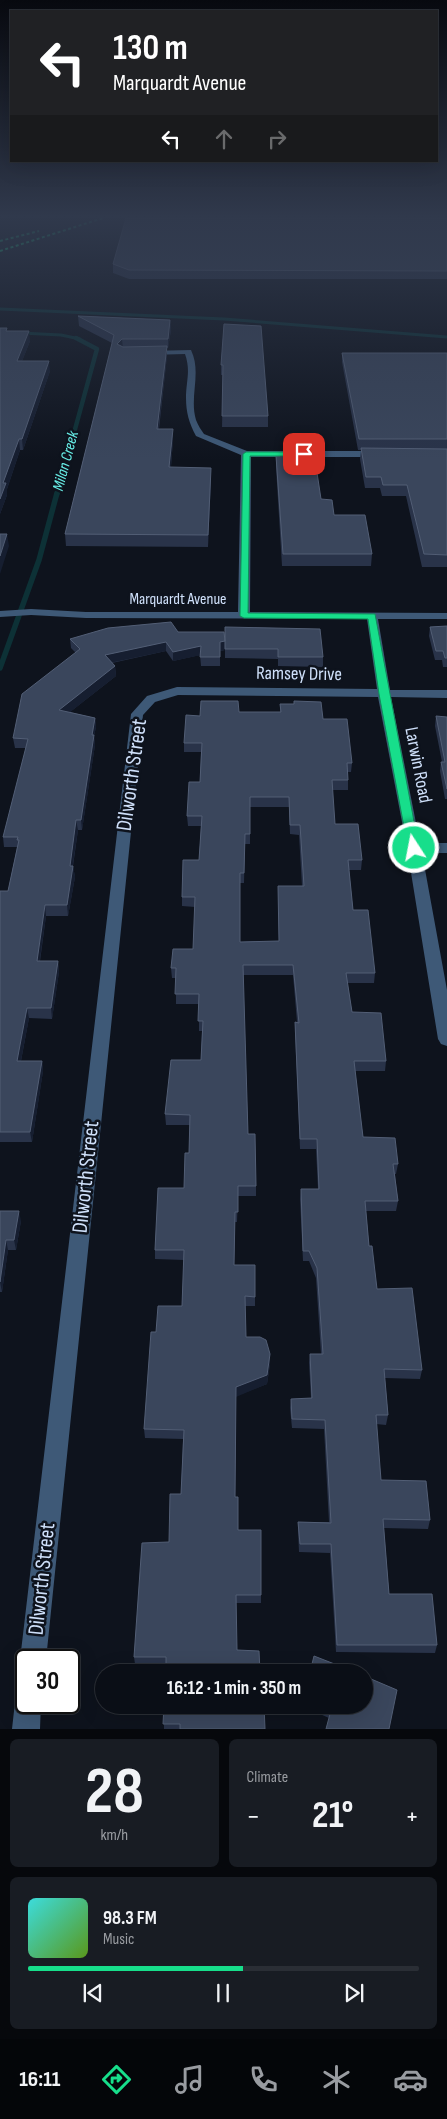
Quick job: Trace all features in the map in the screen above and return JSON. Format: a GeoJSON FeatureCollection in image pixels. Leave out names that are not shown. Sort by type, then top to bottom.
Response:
{"type":"FeatureCollection","features":[{"type":"Feature","properties":{"kind":"street"},"geometry":{"type":"LineString","coordinates":[[142,353],[188,352],[193,366],[190,397],[192,420],[200,436],[246,454],[390,454]]}},
{"type":"Feature","properties":{"kind":"street"},"geometry":{"type":"LineString","coordinates":[[244,616],[246,454]]}},
{"type":"Feature","properties":{"kind":"street","name":"Marquardt Avenue"},"geometry":{"type":"LineString","coordinates":[[4,614],[31,612],[42,614],[244,616],[447,616]]}},
{"type":"Feature","properties":{"kind":"street","name":"Larwin Road"},"geometry":{"type":"LineString","coordinates":[[372,616],[384,694],[414,848],[447,1039]]}},
{"type":"Feature","properties":{"kind":"street","name":"Ramsey Drive"},"geometry":{"type":"LineString","coordinates":[[151,699],[177,691],[447,694]]}},
{"type":"Feature","properties":{"kind":"street","name":"Dilworth Street"},"geometry":{"type":"LineString","coordinates":[[34,1649],[137,714],[151,699]]}},
{"type":"Feature","properties":{"kind":"street"},"geometry":{"type":"LineString","coordinates":[[414,848],[447,848]]}},
{"type":"Feature","properties":{"kind":"street"},"geometry":{"type":"LineString","coordinates":[[26,1729],[27,1714]]}},
{"type":"Feature","properties":{"kind":"building"},"geometry":{"type":"Polygon","coordinates":[[[78,316],[170,320],[168,339],[122,339],[117,344],[123,347],[167,346],[157,429],[173,429],[169,467],[211,468],[208,535],[65,534],[114,335],[78,316]]]}},
{"type":"Feature","properties":{"kind":"building"},"geometry":{"type":"Polygon","coordinates":[[[224,324],[261,326],[268,416],[222,416],[223,365],[221,365],[224,324]]]}},
{"type":"Feature","properties":{"kind":"building"},"geometry":{"type":"Polygon","coordinates":[[[0,328],[7,328],[6,331],[29,331],[17,361],[49,361],[22,439],[19,439],[3,483],[6,483],[0,499],[0,328]]]}},
{"type":"Feature","properties":{"kind":"building"},"geometry":{"type":"Polygon","coordinates":[[[342,353],[447,353],[447,439],[359,439],[342,353]]]}},
{"type":"Feature","properties":{"kind":"building"},"geometry":{"type":"Polygon","coordinates":[[[361,448],[447,449],[447,555],[424,554],[407,485],[383,485],[381,477],[366,477],[361,448]]]}},
{"type":"Feature","properties":{"kind":"building"},"geometry":{"type":"Polygon","coordinates":[[[280,453],[314,453],[321,499],[332,500],[334,515],[365,515],[372,554],[283,554],[276,456],[280,456],[280,453]]]}},
{"type":"Feature","properties":{"kind":"building"},"geometry":{"type":"Polygon","coordinates":[[[0,534],[7,534],[0,556],[0,534]]]}},
{"type":"Feature","properties":{"kind":"building"},"geometry":{"type":"Polygon","coordinates":[[[171,622],[178,632],[224,632],[225,641],[220,642],[220,657],[200,657],[201,646],[173,652],[166,642],[105,655],[115,666],[59,710],[95,718],[92,735],[94,735],[81,820],[76,820],[70,866],[73,866],[67,905],[45,905],[37,961],[58,961],[51,1008],[27,1008],[17,1061],[42,1061],[30,1132],[0,1132],[0,891],[8,891],[19,840],[17,840],[18,837],[3,837],[28,739],[13,738],[22,694],[80,649],[70,639],[108,628],[171,622]]]}},
{"type":"Feature","properties":{"kind":"building"},"geometry":{"type":"Polygon","coordinates":[[[447,626],[447,658],[445,658],[443,651],[436,651],[430,627],[447,626]]]}},
{"type":"Feature","properties":{"kind":"building"},"geometry":{"type":"Polygon","coordinates":[[[225,627],[320,629],[323,657],[278,657],[278,649],[225,649],[225,627]]]}},
{"type":"Feature","properties":{"kind":"building"},"geometry":{"type":"Polygon","coordinates":[[[201,701],[238,701],[239,712],[281,712],[280,704],[294,704],[294,701],[321,702],[323,719],[347,719],[352,763],[347,763],[348,780],[332,780],[335,824],[358,824],[362,860],[348,860],[353,910],[368,910],[375,973],[346,973],[352,1012],[381,1013],[386,1061],[354,1061],[363,1137],[395,1138],[398,1164],[393,1164],[398,1201],[365,1201],[369,1246],[372,1246],[377,1289],[412,1288],[422,1370],[384,1369],[388,1415],[376,1415],[381,1480],[426,1481],[430,1520],[383,1519],[389,1594],[432,1594],[437,1645],[337,1645],[331,1544],[300,1544],[298,1522],[331,1523],[325,1420],[292,1419],[291,1399],[312,1398],[310,1354],[323,1354],[317,1268],[309,1251],[303,1251],[301,1189],[319,1189],[317,1139],[300,1139],[295,1022],[299,1023],[293,965],[243,965],[248,1134],[255,1134],[256,1186],[238,1186],[238,1212],[235,1212],[234,1265],[255,1265],[255,1297],[245,1296],[246,1337],[260,1337],[266,1340],[270,1354],[267,1375],[236,1387],[235,1497],[238,1497],[238,1530],[261,1530],[261,1595],[236,1595],[237,1650],[259,1651],[260,1664],[166,1664],[166,1657],[134,1657],[142,1543],[169,1542],[170,1494],[181,1494],[184,1430],[144,1429],[151,1332],[156,1332],[158,1306],[182,1306],[184,1250],[155,1250],[158,1188],[184,1188],[185,1153],[189,1153],[190,1115],[165,1114],[171,1060],[201,1060],[203,1021],[198,1021],[199,994],[175,994],[176,968],[171,968],[173,949],[193,949],[195,897],[182,897],[183,860],[199,860],[202,816],[187,816],[189,782],[200,782],[202,743],[184,743],[186,715],[200,716],[201,701]],[[250,797],[250,834],[245,834],[244,873],[240,873],[240,942],[279,941],[278,886],[304,886],[300,825],[290,825],[289,797],[250,797]]]}},
{"type":"Feature","properties":{"kind":"building"},"geometry":{"type":"Polygon","coordinates":[[[436,716],[447,717],[447,789],[441,762],[445,762],[436,716]]]}},
{"type":"Feature","properties":{"kind":"building"},"geometry":{"type":"Polygon","coordinates":[[[0,1211],[19,1211],[14,1240],[6,1240],[0,1282],[0,1211]]]}},
{"type":"Feature","properties":{"kind":"building"},"geometry":{"type":"Polygon","coordinates":[[[314,1656],[334,1664],[312,1664],[314,1656]]]}},
{"type":"Feature","properties":{"kind":"building"},"geometry":{"type":"Polygon","coordinates":[[[373,1680],[397,1690],[389,1729],[326,1729],[330,1714],[373,1714],[373,1680]]]}},
{"type":"Feature","properties":{"kind":"building"},"geometry":{"type":"Polygon","coordinates":[[[164,1714],[264,1714],[265,1729],[180,1729],[180,1724],[163,1724],[164,1714]]]}},
{"type":"Feature","properties":{"kind":"waterway"},"geometry":{"type":"LineString","coordinates":[[0,309],[224,319],[447,337]]}},
{"type":"Feature","properties":{"kind":"waterway","name":"Milan Creek"},"geometry":{"type":"LineString","coordinates":[[21,333],[61,335],[77,338]]}},
{"type":"Feature","properties":{"kind":"waterway","name":"Milan Creek"},"geometry":{"type":"LineString","coordinates":[[57,495],[97,349],[77,338]]}},
{"type":"Feature","properties":{"kind":"waterway","name":"Milan Creek"},"geometry":{"type":"LineString","coordinates":[[0,668],[39,560],[57,493]]}},
{"type":"Feature","properties":{"kind":"route"},"geometry":{"type":"LineString","coordinates":[[304,454],[246,454],[244,616],[372,616],[384,694],[414,848]]}}]}
